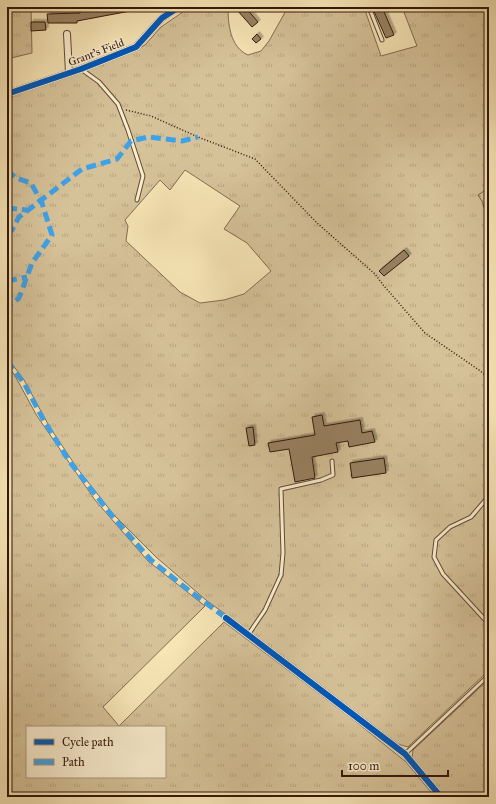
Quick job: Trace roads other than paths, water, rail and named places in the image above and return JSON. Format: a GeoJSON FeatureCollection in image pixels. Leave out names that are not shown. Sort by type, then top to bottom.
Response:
{"type":"FeatureCollection","features":[{"type":"Feature","properties":{"kind":"street","name":"Grant's Field"},"geometry":{"type":"LineString","coordinates":[[7,94],[81,69],[136,47],[162,18],[179,7]]}},
{"type":"Feature","properties":{"kind":"street"},"geometry":{"type":"LineString","coordinates":[[67,34],[69,73]]}},
{"type":"Feature","properties":{"kind":"street"},"geometry":{"type":"LineString","coordinates":[[226,618],[405,754],[441,797]]}},
{"type":"Feature","properties":{"kind":"lane"},"geometry":{"type":"LineString","coordinates":[[369,7],[382,40]]}},
{"type":"Feature","properties":{"kind":"lane"},"geometry":{"type":"LineString","coordinates":[[81,69],[99,82],[118,104],[143,176],[137,200]]}},
{"type":"Feature","properties":{"kind":"lane"},"geometry":{"type":"LineString","coordinates":[[248,635],[265,610],[281,575],[283,553],[281,489],[321,480],[332,475],[332,461]]}},
{"type":"Feature","properties":{"kind":"lane"},"geometry":{"type":"LineString","coordinates":[[489,496],[471,517],[450,527],[436,540],[434,557],[443,574],[489,624]]}},
{"type":"Feature","properties":{"kind":"lane"},"geometry":{"type":"LineString","coordinates":[[405,754],[489,675]]}}]}
